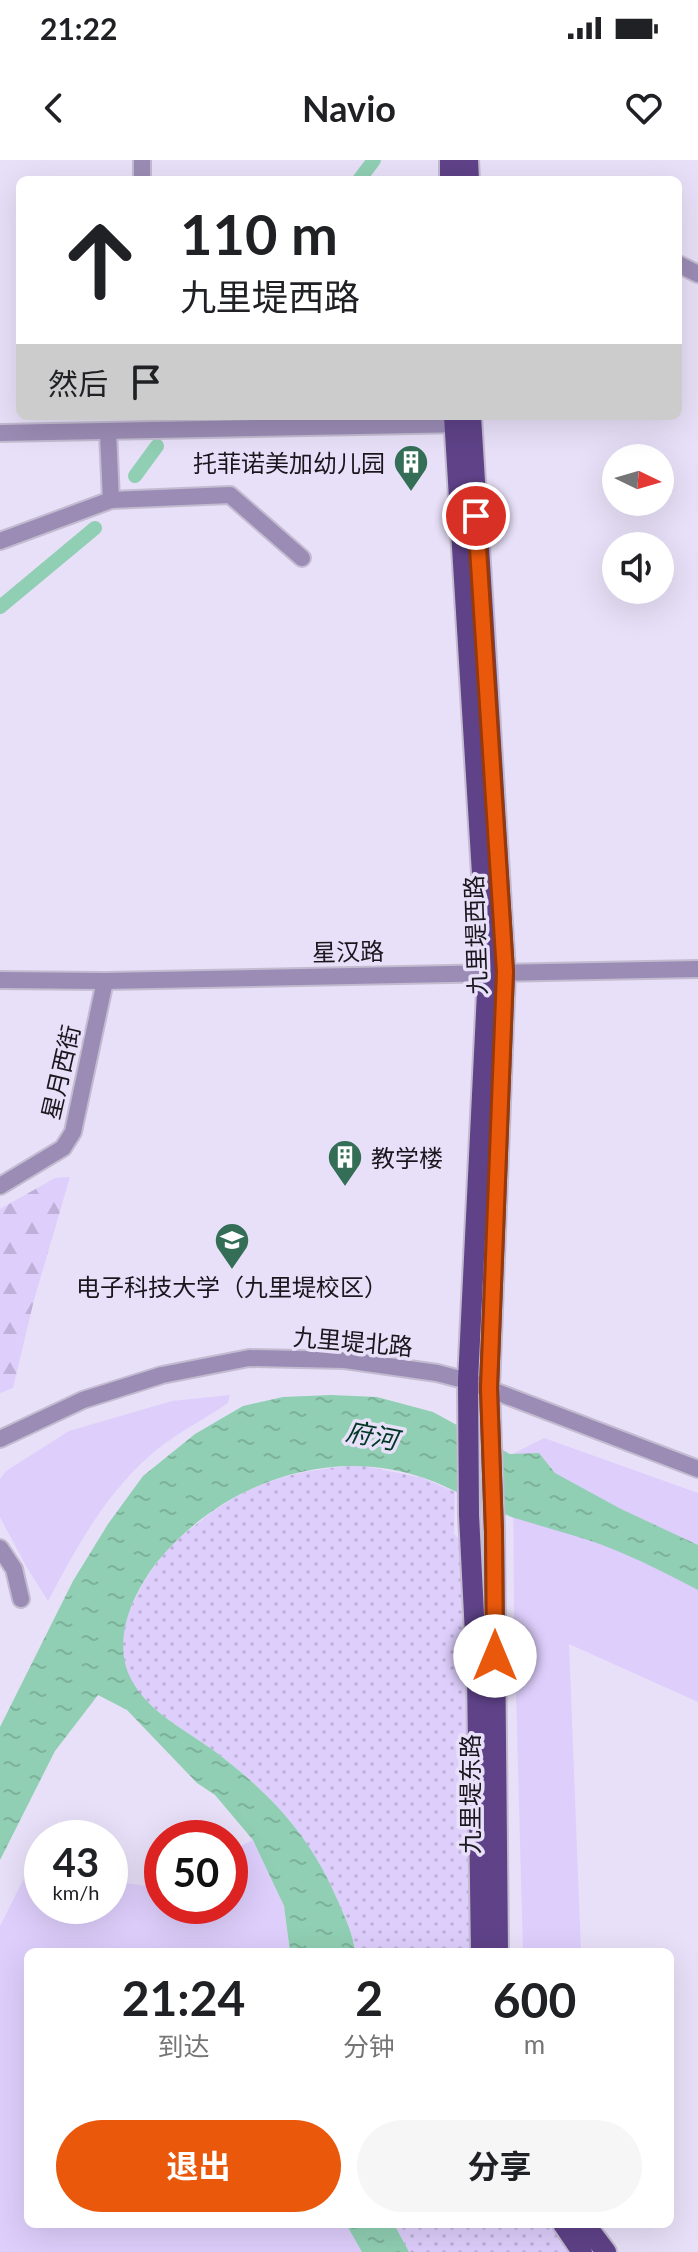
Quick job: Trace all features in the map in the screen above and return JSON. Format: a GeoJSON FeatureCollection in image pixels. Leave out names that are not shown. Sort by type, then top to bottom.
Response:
{"type":"FeatureCollection","features":[{"type":"Feature","properties":{"kind":"main road","name":"九里堤西路"},"geometry":{"type":"LineString","coordinates":[[462,420],[496,972],[489,1388],[492,1444]]}},
{"type":"Feature","properties":{"kind":"main road"},"geometry":{"type":"LineString","coordinates":[[481,1948],[468,1381],[496,972]]}},
{"type":"Feature","properties":{"kind":"main road","name":"九里堤东路"},"geometry":{"type":"LineString","coordinates":[[492,1444],[498,1948]]}},
{"type":"Feature","properties":{"kind":"main road"},"geometry":{"type":"LineString","coordinates":[[566,2228],[582,2252]]}},
{"type":"Feature","properties":{"kind":"main road"},"geometry":{"type":"LineString","coordinates":[[588,2228],[606,2252]]}},
{"type":"Feature","properties":{"kind":"street"},"geometry":{"type":"LineString","coordinates":[[0,433],[108,432],[146,424],[462,420]]}},
{"type":"Feature","properties":{"kind":"street"},"geometry":{"type":"LineString","coordinates":[[108,432],[111,500]]}},
{"type":"Feature","properties":{"kind":"street"},"geometry":{"type":"LineString","coordinates":[[0,541],[111,500],[230,495],[302,558]]}},
{"type":"Feature","properties":{"kind":"street","name":"星汉路"},"geometry":{"type":"LineString","coordinates":[[0,980],[105,981],[698,969]]}},
{"type":"Feature","properties":{"kind":"street","name":"星月西街"},"geometry":{"type":"LineString","coordinates":[[0,1186],[63,1148],[73,1132],[105,981]]}},
{"type":"Feature","properties":{"kind":"street","name":"九里堤北路"},"geometry":{"type":"LineString","coordinates":[[0,1439],[83,1400],[162,1375],[249,1358],[345,1360],[437,1373],[468,1381],[698,1469]]}},
{"type":"Feature","properties":{"kind":"street"},"geometry":{"type":"LineString","coordinates":[[0,1548],[14,1569],[21,1599],[0,1570]]}},
{"type":"Feature","properties":{"kind":"green space"},"geometry":{"type":"Polygon","coordinates":[[[70,1177],[34,1300],[13,1388],[0,1393],[0,1209],[55,1178],[70,1177]]]}},
{"type":"Feature","properties":{"kind":"green space"},"geometry":{"type":"Polygon","coordinates":[[[230,1395],[228,1403],[165,1444],[116,1490],[91,1526],[48,1601],[0,1517],[0,1479],[6,1471],[69,1431],[172,1401],[230,1395]]]}},
{"type":"Feature","properties":{"kind":"green space"},"geometry":{"type":"Polygon","coordinates":[[[544,1438],[698,1493],[698,1702],[569,1644],[581,1948],[523,1948],[513,1454],[544,1438]]]}},
{"type":"Feature","properties":{"kind":"green space"},"geometry":{"type":"Polygon","coordinates":[[[360,1465],[423,1478],[455,1492],[454,1534],[465,1545],[474,1948],[354,1948],[327,1878],[287,1818],[236,1768],[157,1711],[137,1690],[124,1661],[125,1627],[137,1595],[156,1565],[181,1536],[236,1497],[274,1480],[315,1470],[360,1465]]]}},
{"type":"Feature","properties":{"kind":"green space"},"geometry":{"type":"Polygon","coordinates":[[[253,1840],[284,1906],[289,1948],[24,1948],[24,2228],[348,2228],[362,2252],[0,2252],[0,1926],[24,1878],[24,1924],[128,1924],[128,1883],[144,1886],[144,1924],[248,1924],[248,1842],[253,1840]]]}},
{"type":"Feature","properties":{"kind":"green space"},"geometry":{"type":"Polygon","coordinates":[[[396,2228],[554,2228],[570,2252],[409,2252],[396,2228]]]}},
{"type":"Feature","properties":{"kind":"water","name":"府河"},"geometry":{"type":"Polygon","coordinates":[[[331,1395],[377,1397],[433,1412],[510,1454],[539,1453],[555,1473],[621,1509],[698,1545],[698,1590],[609,1548],[506,1515],[424,1478],[388,1469],[351,1466],[314,1469],[278,1478],[244,1492],[212,1511],[183,1534],[158,1561],[140,1587],[124,1633],[125,1664],[131,1679],[158,1712],[237,1769],[288,1819],[327,1878],[354,1948],[289,1948],[284,1906],[248,1834],[248,1820],[236,1820],[215,1795],[197,1783],[127,1710],[98,1695],[55,1751],[0,1860],[0,1727],[73,1581],[108,1524],[143,1476],[195,1434],[243,1406],[283,1397],[331,1395]]]}},
{"type":"Feature","properties":{"kind":"water"},"geometry":{"type":"Polygon","coordinates":[[[348,2228],[396,2228],[409,2252],[362,2252],[348,2228]]]}},
{"type":"Feature","properties":{"kind":"waterway"},"geometry":{"type":"LineString","coordinates":[[362,176],[374,160]]}},
{"type":"Feature","properties":{"kind":"waterway"},"geometry":{"type":"LineString","coordinates":[[135,476],[157,446]]}},
{"type":"Feature","properties":{"kind":"waterway"},"geometry":{"type":"LineString","coordinates":[[0,607],[95,528]]}},
{"type":"Feature","properties":{"kind":"place","name":"托菲诺美加幼儿园"},"geometry":{"type":"Point","coordinates":[411,493]}},
{"type":"Feature","properties":{"kind":"place","name":"教学楼"},"geometry":{"type":"Point","coordinates":[345,1188]}},
{"type":"Feature","properties":{"kind":"place","name":"电子科技大学（九里堤校区）"},"geometry":{"type":"Point","coordinates":[232,1271]}},
{"type":"Feature","properties":{"kind":"route"},"geometry":{"type":"LineString","coordinates":[[476,516],[505,972],[489,1388],[495,1656]]}}]}
